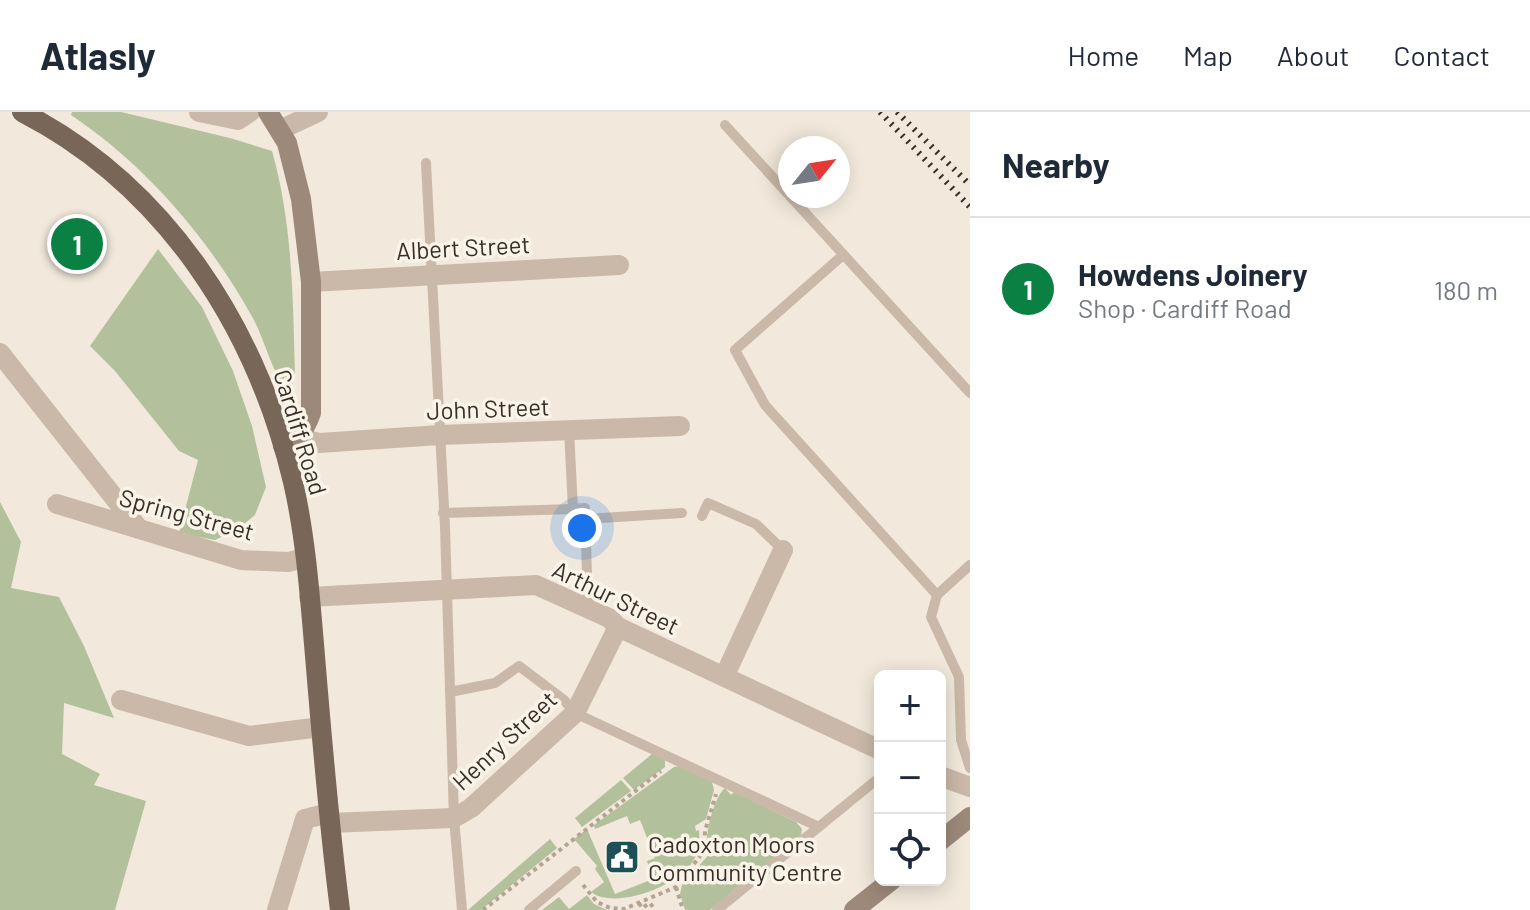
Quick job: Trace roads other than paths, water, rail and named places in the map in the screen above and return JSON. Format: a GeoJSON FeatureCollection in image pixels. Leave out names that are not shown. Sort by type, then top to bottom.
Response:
{"type":"FeatureCollection","features":[{"type":"Feature","properties":{"kind":"main road","name":"Cardiff Road"},"geometry":{"type":"LineString","coordinates":[[22,112],[47,117],[122,179],[173,233],[201,268],[229,313],[291,442],[340,910]]}},
{"type":"Feature","properties":{"kind":"street"},"geometry":{"type":"LineString","coordinates":[[199,112],[238,120],[250,112]]}},
{"type":"Feature","properties":{"kind":"street"},"geometry":{"type":"LineString","coordinates":[[268,112],[292,155],[311,282],[311,413],[306,427],[291,442]]}},
{"type":"Feature","properties":{"kind":"street"},"geometry":{"type":"LineString","coordinates":[[280,130],[318,112]]}},
{"type":"Feature","properties":{"kind":"street","name":"Albert Street"},"geometry":{"type":"LineString","coordinates":[[311,282],[619,265]]}},
{"type":"Feature","properties":{"kind":"street"},"geometry":{"type":"LineString","coordinates":[[0,353],[139,529]]}},
{"type":"Feature","properties":{"kind":"street","name":"John Street"},"geometry":{"type":"LineString","coordinates":[[291,442],[680,426]]}},
{"type":"Feature","properties":{"kind":"street","name":"Spring Street"},"geometry":{"type":"LineString","coordinates":[[57,504],[241,560],[288,562],[305,558]]}},
{"type":"Feature","properties":{"kind":"street"},"geometry":{"type":"LineString","coordinates":[[724,677],[783,550]]}},
{"type":"Feature","properties":{"kind":"street","name":"Arthur Street"},"geometry":{"type":"LineString","coordinates":[[309,597],[536,585],[874,747]]}},
{"type":"Feature","properties":{"kind":"street","name":"Henry Street"},"geometry":{"type":"LineString","coordinates":[[329,818],[454,818],[471,808],[575,713],[618,627]]}},
{"type":"Feature","properties":{"kind":"street"},"geometry":{"type":"LineString","coordinates":[[121,700],[249,736],[321,727]]}},
{"type":"Feature","properties":{"kind":"street"},"geometry":{"type":"LineString","coordinates":[[946,778],[970,787]]}},
{"type":"Feature","properties":{"kind":"street"},"geometry":{"type":"LineString","coordinates":[[946,836],[970,817]]}},
{"type":"Feature","properties":{"kind":"street"},"geometry":{"type":"LineString","coordinates":[[277,910],[305,819],[329,818]]}},
{"type":"Feature","properties":{"kind":"street"},"geometry":{"type":"LineString","coordinates":[[854,910],[884,886]]}},
{"type":"Feature","properties":{"kind":"lane"},"geometry":{"type":"LineString","coordinates":[[725,125],[970,393]]}},
{"type":"Feature","properties":{"kind":"lane"},"geometry":{"type":"LineString","coordinates":[[426,163],[454,818],[462,910]]}},
{"type":"Feature","properties":{"kind":"lane"},"geometry":{"type":"LineString","coordinates":[[843,255],[735,350],[765,405],[937,595]]}},
{"type":"Feature","properties":{"kind":"lane"},"geometry":{"type":"LineString","coordinates":[[569,430],[573,509]]}},
{"type":"Feature","properties":{"kind":"lane"},"geometry":{"type":"LineString","coordinates":[[702,516],[708,503],[756,524],[783,550]]}},
{"type":"Feature","properties":{"kind":"lane"},"geometry":{"type":"LineString","coordinates":[[443,513],[585,508],[588,609]]}},
{"type":"Feature","properties":{"kind":"lane"},"geometry":{"type":"LineString","coordinates":[[585,519],[682,513]]}},
{"type":"Feature","properties":{"kind":"lane"},"geometry":{"type":"LineString","coordinates":[[970,565],[937,595],[931,617],[964,677],[961,740],[970,768]]}},
{"type":"Feature","properties":{"kind":"lane"},"geometry":{"type":"LineString","coordinates":[[450,692],[495,683],[519,666],[564,700],[575,713],[819,827]]}},
{"type":"Feature","properties":{"kind":"lane"},"geometry":{"type":"LineString","coordinates":[[717,910],[874,782]]}},
{"type":"Feature","properties":{"kind":"lane"},"geometry":{"type":"LineString","coordinates":[[529,910],[576,871]]}},
{"type":"Feature","properties":{"kind":"railway"},"geometry":{"type":"LineString","coordinates":[[880,112],[970,207]]}},
{"type":"Feature","properties":{"kind":"railway"},"geometry":{"type":"LineString","coordinates":[[897,112],[970,185]]}},
{"type":"Feature","properties":{"kind":"place","name":"Howdens Joinery"},"geometry":{"type":"Point","coordinates":[77,244]}},
{"type":"Feature","properties":{"kind":"place","name":"Cadoxton Moors Community Centre"},"geometry":{"type":"Point","coordinates":[622,857]}}]}
